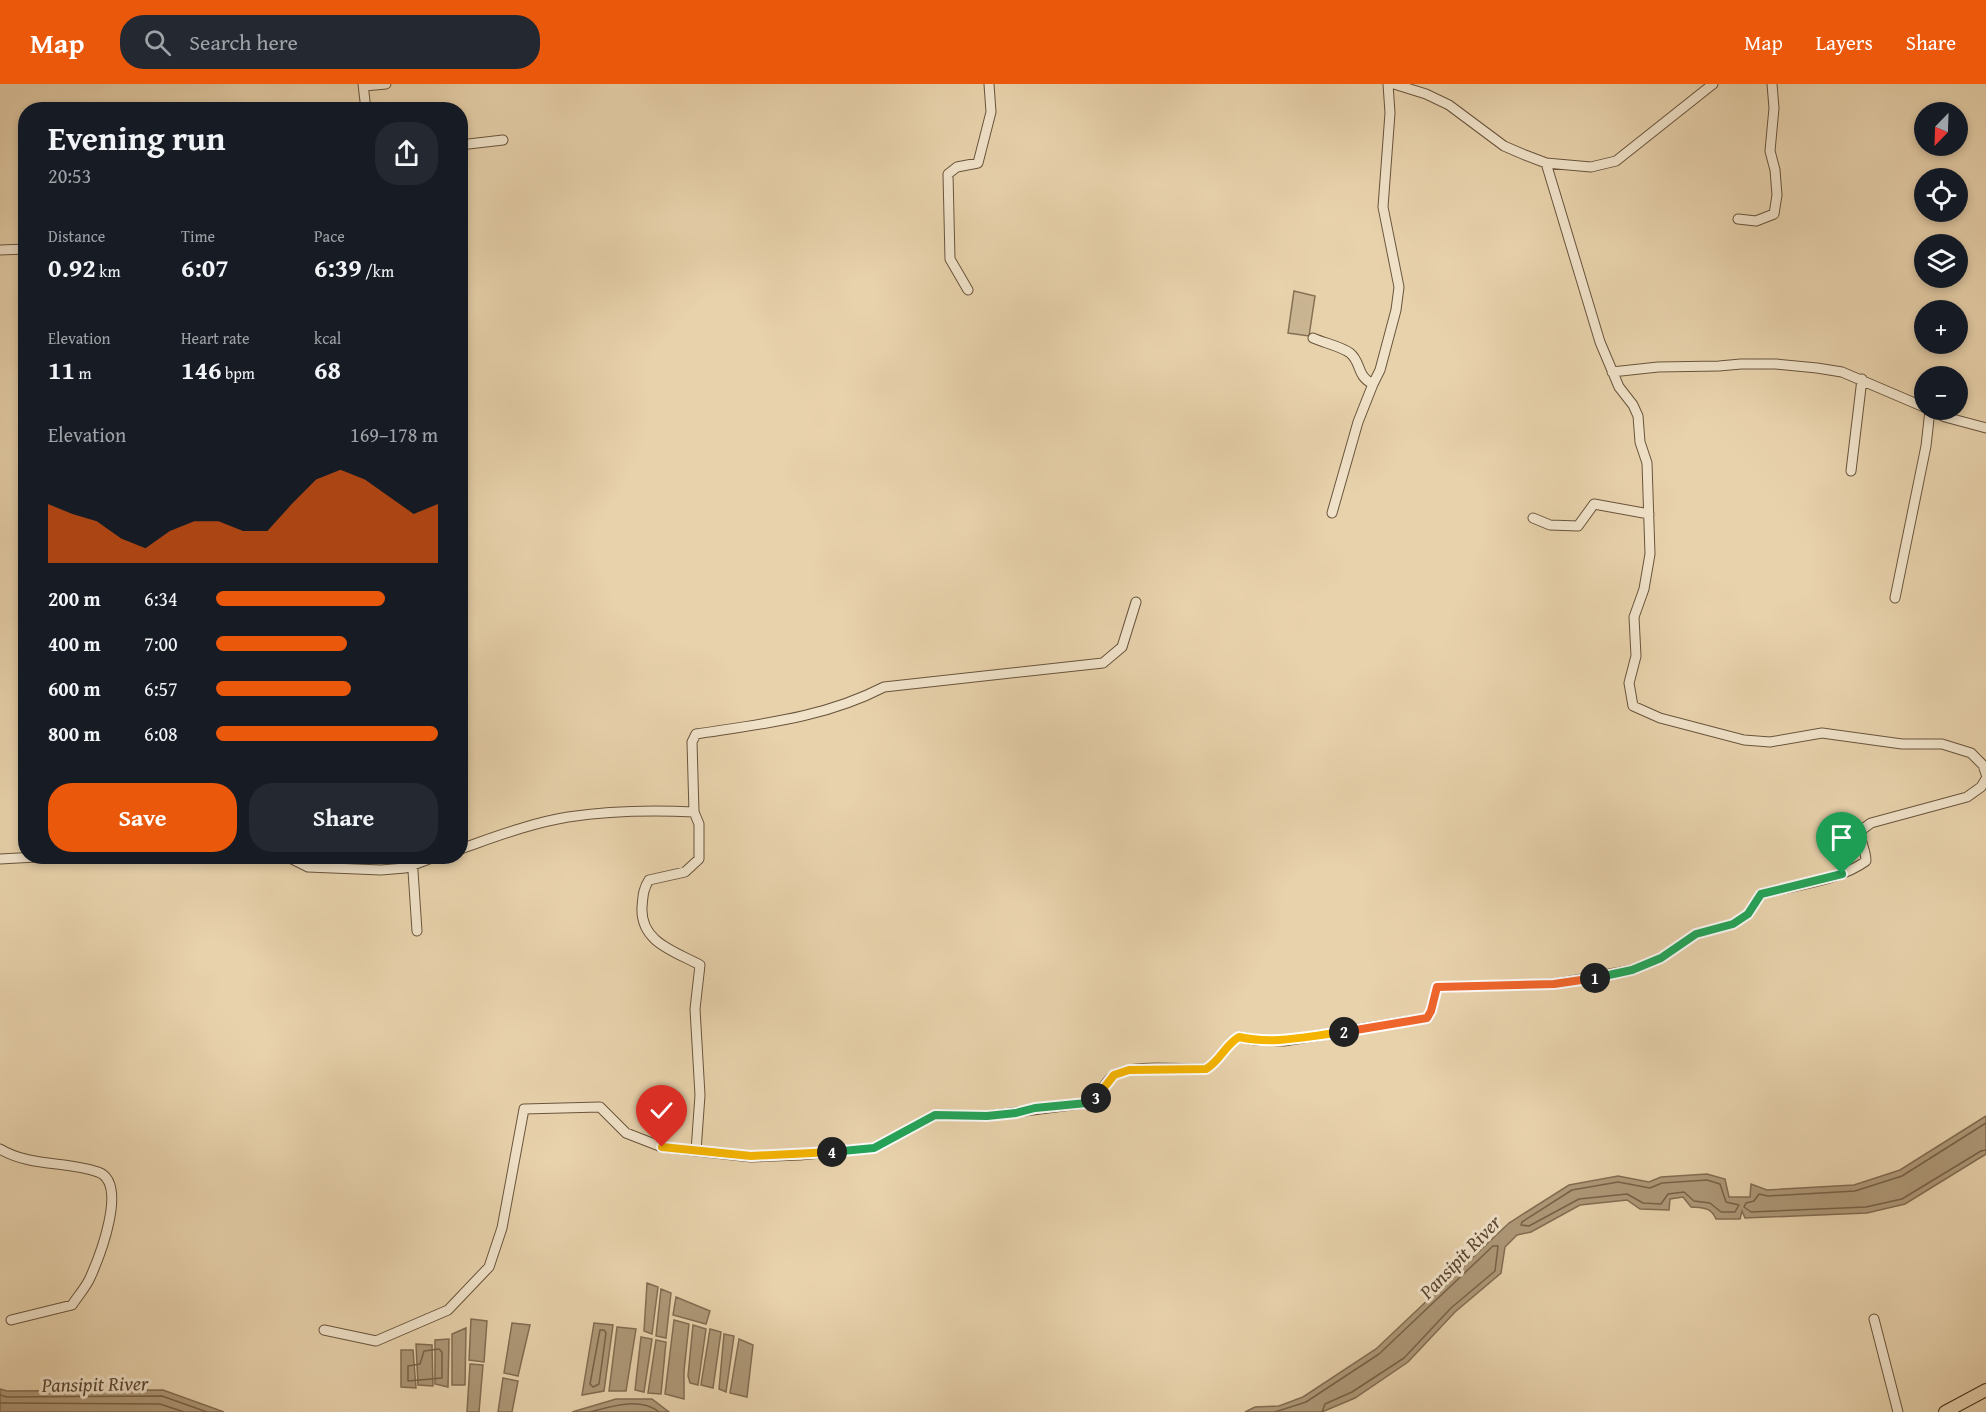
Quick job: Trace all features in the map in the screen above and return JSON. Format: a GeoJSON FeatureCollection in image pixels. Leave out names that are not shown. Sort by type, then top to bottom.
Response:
{"type":"FeatureCollection","features":[{"type":"Feature","properties":{"kind":"main road"},"geometry":{"type":"LineString","coordinates":[[1945,1412],[1986,1390]]}},
{"type":"Feature","properties":{"kind":"street"},"geometry":{"type":"LineString","coordinates":[[365,102],[363,85],[386,84]]}},
{"type":"Feature","properties":{"kind":"street"},"geometry":{"type":"LineString","coordinates":[[968,290],[950,259],[948,174],[957,167],[978,163],[991,112],[989,84]]}},
{"type":"Feature","properties":{"kind":"street"},"geometry":{"type":"LineString","coordinates":[[1332,513],[1358,422],[1380,370],[1396,310],[1399,287],[1383,207],[1390,112],[1388,84]]}},
{"type":"Feature","properties":{"kind":"street"},"geometry":{"type":"LineString","coordinates":[[1394,84],[1426,94],[1449,105],[1504,146],[1546,163],[1591,167],[1616,161],[1713,84]]}},
{"type":"Feature","properties":{"kind":"street"},"geometry":{"type":"LineString","coordinates":[[1738,219],[1756,221],[1774,214],[1776,187],[1770,151],[1774,108],[1772,84]]}},
{"type":"Feature","properties":{"kind":"street"},"geometry":{"type":"LineString","coordinates":[[468,144],[503,140]]}},
{"type":"Feature","properties":{"kind":"street"},"geometry":{"type":"LineString","coordinates":[[1546,163],[1611,372],[1618,387],[1633,405],[1638,416],[1640,442],[1647,463],[1650,554],[1644,589],[1634,617],[1636,656],[1629,683],[1633,706],[1660,717],[1744,740],[1770,742],[1822,733],[1902,744],[1942,744],[1971,753],[1983,765],[1986,774]]}},
{"type":"Feature","properties":{"kind":"street"},"geometry":{"type":"LineString","coordinates":[[0,250],[18,249]]}},
{"type":"Feature","properties":{"kind":"street"},"geometry":{"type":"LineString","coordinates":[[1312,338],[1349,353],[1356,361],[1361,375],[1373,384]]}},
{"type":"Feature","properties":{"kind":"street"},"geometry":{"type":"LineString","coordinates":[[1611,372],[1668,366],[1776,364],[1842,372],[1914,402]]}},
{"type":"Feature","properties":{"kind":"street"},"geometry":{"type":"LineString","coordinates":[[1851,471],[1862,379]]}},
{"type":"Feature","properties":{"kind":"street"},"geometry":{"type":"LineString","coordinates":[[1895,598],[1926,446],[1928,420]]}},
{"type":"Feature","properties":{"kind":"street"},"geometry":{"type":"LineString","coordinates":[[1956,420],[1986,428]]}},
{"type":"Feature","properties":{"kind":"street"},"geometry":{"type":"LineString","coordinates":[[1533,518],[1550,525],[1578,526],[1594,504],[1649,514]]}},
{"type":"Feature","properties":{"kind":"street"},"geometry":{"type":"LineString","coordinates":[[696,1151],[700,1095],[695,1009],[700,965],[652,939],[641,919],[643,889],[649,880],[685,872],[699,859],[699,824],[694,812],[692,742],[696,734],[797,718],[854,702],[884,687],[1103,663],[1122,647],[1136,602]]}},
{"type":"Feature","properties":{"kind":"street"},"geometry":{"type":"LineString","coordinates":[[324,1330],[376,1341],[448,1310],[489,1267],[502,1228],[524,1109],[600,1107],[626,1133],[662,1147],[761,1156],[874,1148],[935,1115],[997,1115],[1035,1108],[1087,1103],[1098,1098],[1114,1075],[1129,1070],[1206,1069],[1214,1064],[1230,1042],[1239,1037],[1255,1041],[1284,1041],[1427,1018],[1437,987],[1554,984],[1632,970],[1661,958],[1696,934],[1733,924],[1748,914],[1761,894],[1856,869],[1866,861],[1860,831],[1871,823],[1967,797],[1981,787],[1986,779]]}},
{"type":"Feature","properties":{"kind":"street"},"geometry":{"type":"LineString","coordinates":[[468,846],[508,832],[568,817],[667,811],[694,812]]}},
{"type":"Feature","properties":{"kind":"street"},"geometry":{"type":"LineString","coordinates":[[0,859],[18,858]]}},
{"type":"Feature","properties":{"kind":"street"},"geometry":{"type":"LineString","coordinates":[[302,864],[308,867],[381,870],[405,868],[409,864]]}},
{"type":"Feature","properties":{"kind":"street"},"geometry":{"type":"LineString","coordinates":[[413,864],[417,931]]}},
{"type":"Feature","properties":{"kind":"street"},"geometry":{"type":"LineString","coordinates":[[0,1149],[19,1157],[100,1172],[110,1184],[113,1200],[110,1218],[90,1279],[72,1305],[11,1320]]}},
{"type":"Feature","properties":{"kind":"street"},"geometry":{"type":"LineString","coordinates":[[1874,1319],[1898,1412]]}},
{"type":"Feature","properties":{"kind":"shaded area"},"geometry":{"type":"Polygon","coordinates":[[[1294,291],[1315,296],[1309,336],[1288,333],[1294,291]]]}},
{"type":"Feature","properties":{"kind":"water"},"geometry":{"type":"Polygon","coordinates":[[[1986,1116],[1986,1154],[1905,1204],[1867,1213],[1745,1218],[1742,1211],[1740,1219],[1716,1219],[1709,1210],[1691,1207],[1683,1197],[1670,1199],[1669,1210],[1640,1209],[1627,1200],[1580,1205],[1531,1232],[1517,1235],[1505,1247],[1501,1273],[1455,1312],[1408,1362],[1355,1398],[1322,1412],[1245,1412],[1255,1407],[1279,1406],[1303,1397],[1376,1349],[1509,1223],[1569,1185],[1618,1176],[1649,1182],[1661,1177],[1707,1174],[1725,1179],[1729,1197],[1750,1197],[1751,1184],[1767,1190],[1854,1185],[1900,1170],[1986,1116]]]}},
{"type":"Feature","properties":{"kind":"water"},"geometry":{"type":"Polygon","coordinates":[[[647,1283],[658,1287],[652,1334],[644,1331],[647,1283]]]}},
{"type":"Feature","properties":{"kind":"water"},"geometry":{"type":"Polygon","coordinates":[[[661,1289],[671,1293],[666,1338],[656,1336],[661,1289]]]}},
{"type":"Feature","properties":{"kind":"water"},"geometry":{"type":"Polygon","coordinates":[[[676,1297],[710,1311],[706,1324],[673,1315],[676,1297]]]}},
{"type":"Feature","properties":{"kind":"water"},"geometry":{"type":"Polygon","coordinates":[[[471,1319],[487,1321],[484,1362],[469,1360],[471,1319]]]}},
{"type":"Feature","properties":{"kind":"water"},"geometry":{"type":"Polygon","coordinates":[[[674,1320],[689,1324],[684,1371],[684,1399],[665,1394],[674,1320]]]}},
{"type":"Feature","properties":{"kind":"water"},"geometry":{"type":"Polygon","coordinates":[[[512,1323],[530,1325],[518,1376],[504,1373],[512,1323]]]}},
{"type":"Feature","properties":{"kind":"water"},"geometry":{"type":"Polygon","coordinates":[[[594,1323],[613,1325],[604,1391],[582,1395],[594,1323]]]}},
{"type":"Feature","properties":{"kind":"water"},"geometry":{"type":"Polygon","coordinates":[[[693,1325],[706,1329],[698,1385],[690,1383],[688,1376],[693,1325]]]}},
{"type":"Feature","properties":{"kind":"water"},"geometry":{"type":"Polygon","coordinates":[[[617,1327],[636,1329],[626,1391],[609,1391],[617,1327]]]}},
{"type":"Feature","properties":{"kind":"water"},"geometry":{"type":"Polygon","coordinates":[[[466,1328],[465,1385],[452,1385],[452,1334],[466,1328]]]}},
{"type":"Feature","properties":{"kind":"water"},"geometry":{"type":"Polygon","coordinates":[[[710,1329],[721,1332],[713,1388],[701,1385],[710,1329]]]}},
{"type":"Feature","properties":{"kind":"water"},"geometry":{"type":"Polygon","coordinates":[[[724,1334],[734,1336],[726,1392],[719,1389],[724,1334]]]}},
{"type":"Feature","properties":{"kind":"water"},"geometry":{"type":"Polygon","coordinates":[[[641,1337],[652,1339],[644,1392],[635,1390],[641,1337]]]}},
{"type":"Feature","properties":{"kind":"water"},"geometry":{"type":"Polygon","coordinates":[[[449,1339],[448,1387],[435,1384],[435,1340],[449,1339]]]}},
{"type":"Feature","properties":{"kind":"water"},"geometry":{"type":"Polygon","coordinates":[[[739,1339],[753,1345],[747,1397],[730,1393],[739,1339]]]}},
{"type":"Feature","properties":{"kind":"water"},"geometry":{"type":"Polygon","coordinates":[[[656,1340],[666,1342],[661,1394],[648,1393],[656,1340]]]}},
{"type":"Feature","properties":{"kind":"water"},"geometry":{"type":"Polygon","coordinates":[[[416,1344],[432,1345],[433,1386],[418,1385],[416,1344]]]}},
{"type":"Feature","properties":{"kind":"water"},"geometry":{"type":"Polygon","coordinates":[[[401,1350],[413,1350],[416,1388],[401,1387],[401,1350]]]}},
{"type":"Feature","properties":{"kind":"water"},"geometry":{"type":"Polygon","coordinates":[[[470,1364],[483,1365],[479,1412],[467,1412],[470,1364]]]}},
{"type":"Feature","properties":{"kind":"water"},"geometry":{"type":"Polygon","coordinates":[[[503,1378],[518,1381],[512,1412],[498,1412],[503,1378]]]}},
{"type":"Feature","properties":{"kind":"water"},"geometry":{"type":"Polygon","coordinates":[[[0,1389],[7,1391],[163,1390],[224,1412],[0,1412],[0,1389]]]}},
{"type":"Feature","properties":{"kind":"water"},"geometry":{"type":"Polygon","coordinates":[[[616,1399],[652,1399],[669,1412],[572,1412],[616,1399]]]}},
{"type":"Feature","properties":{"kind":"route"},"geometry":{"type":"LineString","coordinates":[[662,1147],[751,1156],[800,1155],[874,1148],[935,1115],[987,1116],[1087,1103],[1098,1098],[1114,1075],[1129,1070],[1206,1069],[1214,1064],[1230,1042],[1239,1037],[1255,1041],[1284,1041],[1427,1018],[1437,987],[1554,984],[1632,970],[1661,958],[1685,939],[1733,924],[1748,914],[1761,894],[1842,874]]}},
{"type":"Feature","properties":{"kind":"water label","name":"Pansipit River"},"geometry":{"type":"Point","coordinates":[1460,1257]}},
{"type":"Feature","properties":{"kind":"water label","name":"Pansipit River"},"geometry":{"type":"Point","coordinates":[95,1384]}}]}
